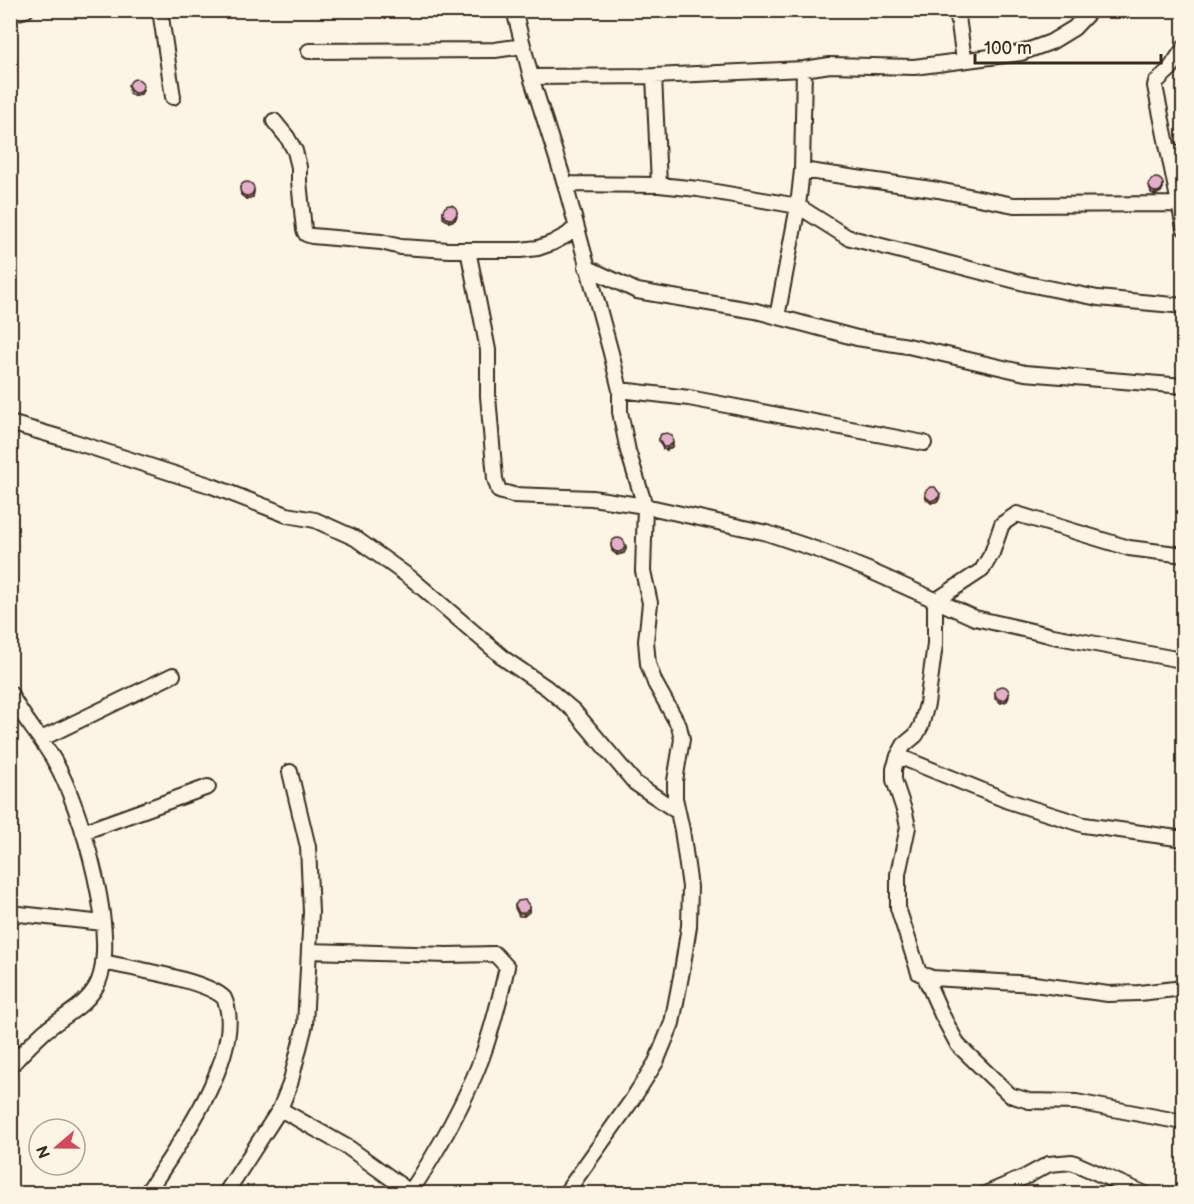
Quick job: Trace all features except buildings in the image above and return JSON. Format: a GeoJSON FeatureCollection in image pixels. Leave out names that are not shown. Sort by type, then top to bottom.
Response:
{"type":"FeatureCollection","features":[{"type":"Feature","properties":{"kind":"street"},"geometry":{"type":"LineString","coordinates":[[10,14],[26,10]]}},
{"type":"Feature","properties":{"kind":"street"},"geometry":{"type":"LineString","coordinates":[[160,10],[173,97]]}},
{"type":"Feature","properties":{"kind":"street"},"geometry":{"type":"LineString","coordinates":[[514,10],[531,77],[565,184],[620,390],[620,412],[628,451],[645,506],[643,571],[650,603],[646,641],[648,664],[655,683],[679,726],[682,739],[675,781],[675,798],[690,887],[682,971],[672,1023],[656,1062],[632,1100],[565,1194]]}},
{"type":"Feature","properties":{"kind":"street"},"geometry":{"type":"LineString","coordinates":[[957,10],[964,60]]}},
{"type":"Feature","properties":{"kind":"street"},"geometry":{"type":"LineString","coordinates":[[531,77],[654,76],[804,69],[830,65],[914,67],[1021,53],[1051,42],[1074,28],[1091,10]]}},
{"type":"Feature","properties":{"kind":"street"},"geometry":{"type":"LineString","coordinates":[[309,51],[495,50],[523,46]]}},
{"type":"Feature","properties":{"kind":"street"},"geometry":{"type":"LineString","coordinates":[[1184,48],[1155,86],[1180,197],[1184,228]]}},
{"type":"Feature","properties":{"kind":"street"},"geometry":{"type":"LineString","coordinates":[[777,317],[798,206],[802,170],[804,69]]}},
{"type":"Feature","properties":{"kind":"street"},"geometry":{"type":"LineString","coordinates":[[654,76],[659,185]]}},
{"type":"Feature","properties":{"kind":"street"},"geometry":{"type":"LineString","coordinates":[[274,122],[295,151],[299,166],[298,181],[306,234],[381,242],[401,247],[468,250],[538,248],[567,236],[576,227]]}},
{"type":"Feature","properties":{"kind":"street"},"geometry":{"type":"LineString","coordinates":[[1168,148],[1184,162]]}},
{"type":"Feature","properties":{"kind":"street"},"geometry":{"type":"LineString","coordinates":[[802,170],[938,190],[1014,205],[1180,197]]}},
{"type":"Feature","properties":{"kind":"street"},"geometry":{"type":"LineString","coordinates":[[565,184],[659,185],[698,189],[798,206],[847,237],[1028,284],[1098,298],[1184,306]]}},
{"type":"Feature","properties":{"kind":"street"},"geometry":{"type":"LineString","coordinates":[[468,250],[488,350],[488,396],[495,478],[499,491],[513,495],[592,498],[645,506],[767,533],[822,551],[975,618],[1016,629],[1176,659],[1184,657]]}},
{"type":"Feature","properties":{"kind":"street"},"geometry":{"type":"LineString","coordinates":[[586,267],[620,285],[637,291],[756,311],[857,338],[918,348],[1025,373],[1184,386]]}},
{"type":"Feature","properties":{"kind":"street"},"geometry":{"type":"LineString","coordinates":[[620,390],[689,398],[924,443]]}},
{"type":"Feature","properties":{"kind":"street"},"geometry":{"type":"LineString","coordinates":[[10,423],[212,486],[287,515],[315,520],[354,538],[412,579],[506,660],[547,688],[574,711],[635,783],[678,812]]}},
{"type":"Feature","properties":{"kind":"street"},"geometry":{"type":"LineString","coordinates":[[935,601],[982,570],[992,553],[1002,524],[1017,514],[1129,548],[1184,555]]}},
{"type":"Feature","properties":{"kind":"street"},"geometry":{"type":"LineString","coordinates":[[935,601],[935,644],[927,704],[921,726],[898,756],[894,769],[894,780],[906,813],[908,827],[898,874],[898,908],[917,970],[925,977],[1034,984],[1108,994],[1184,988]]}},
{"type":"Feature","properties":{"kind":"street"},"geometry":{"type":"LineString","coordinates":[[41,739],[173,675]]}},
{"type":"Feature","properties":{"kind":"street"},"geometry":{"type":"LineString","coordinates":[[10,1067],[44,1033],[89,998],[96,988],[103,962],[103,912],[84,832],[57,764],[12,701]]}},
{"type":"Feature","properties":{"kind":"street"},"geometry":{"type":"LineString","coordinates":[[898,756],[1008,801],[1084,825],[1184,839]]}},
{"type":"Feature","properties":{"kind":"street"},"geometry":{"type":"LineString","coordinates":[[225,1194],[280,1109],[290,1084],[305,1025],[311,912],[308,847],[290,772]]}},
{"type":"Feature","properties":{"kind":"street"},"geometry":{"type":"LineString","coordinates":[[84,832],[208,788]]}},
{"type":"Feature","properties":{"kind":"street"},"geometry":{"type":"LineString","coordinates":[[10,913],[103,923]]}},
{"type":"Feature","properties":{"kind":"street"},"geometry":{"type":"LineString","coordinates":[[280,1109],[349,1148],[410,1193],[467,1094],[497,1012],[507,967],[495,954],[309,951]]}},
{"type":"Feature","properties":{"kind":"street"},"geometry":{"type":"LineString","coordinates":[[103,962],[165,975],[209,988],[224,998],[230,1015],[224,1051],[215,1078],[189,1131],[146,1194]]}},
{"type":"Feature","properties":{"kind":"street"},"geometry":{"type":"LineString","coordinates":[[925,977],[958,1045],[1010,1095],[1029,1101],[1076,1102],[1177,1120]]}},
{"type":"Feature","properties":{"kind":"street"},"geometry":{"type":"LineString","coordinates":[[985,1194],[1049,1164],[1072,1162],[1146,1194]]}}]}
